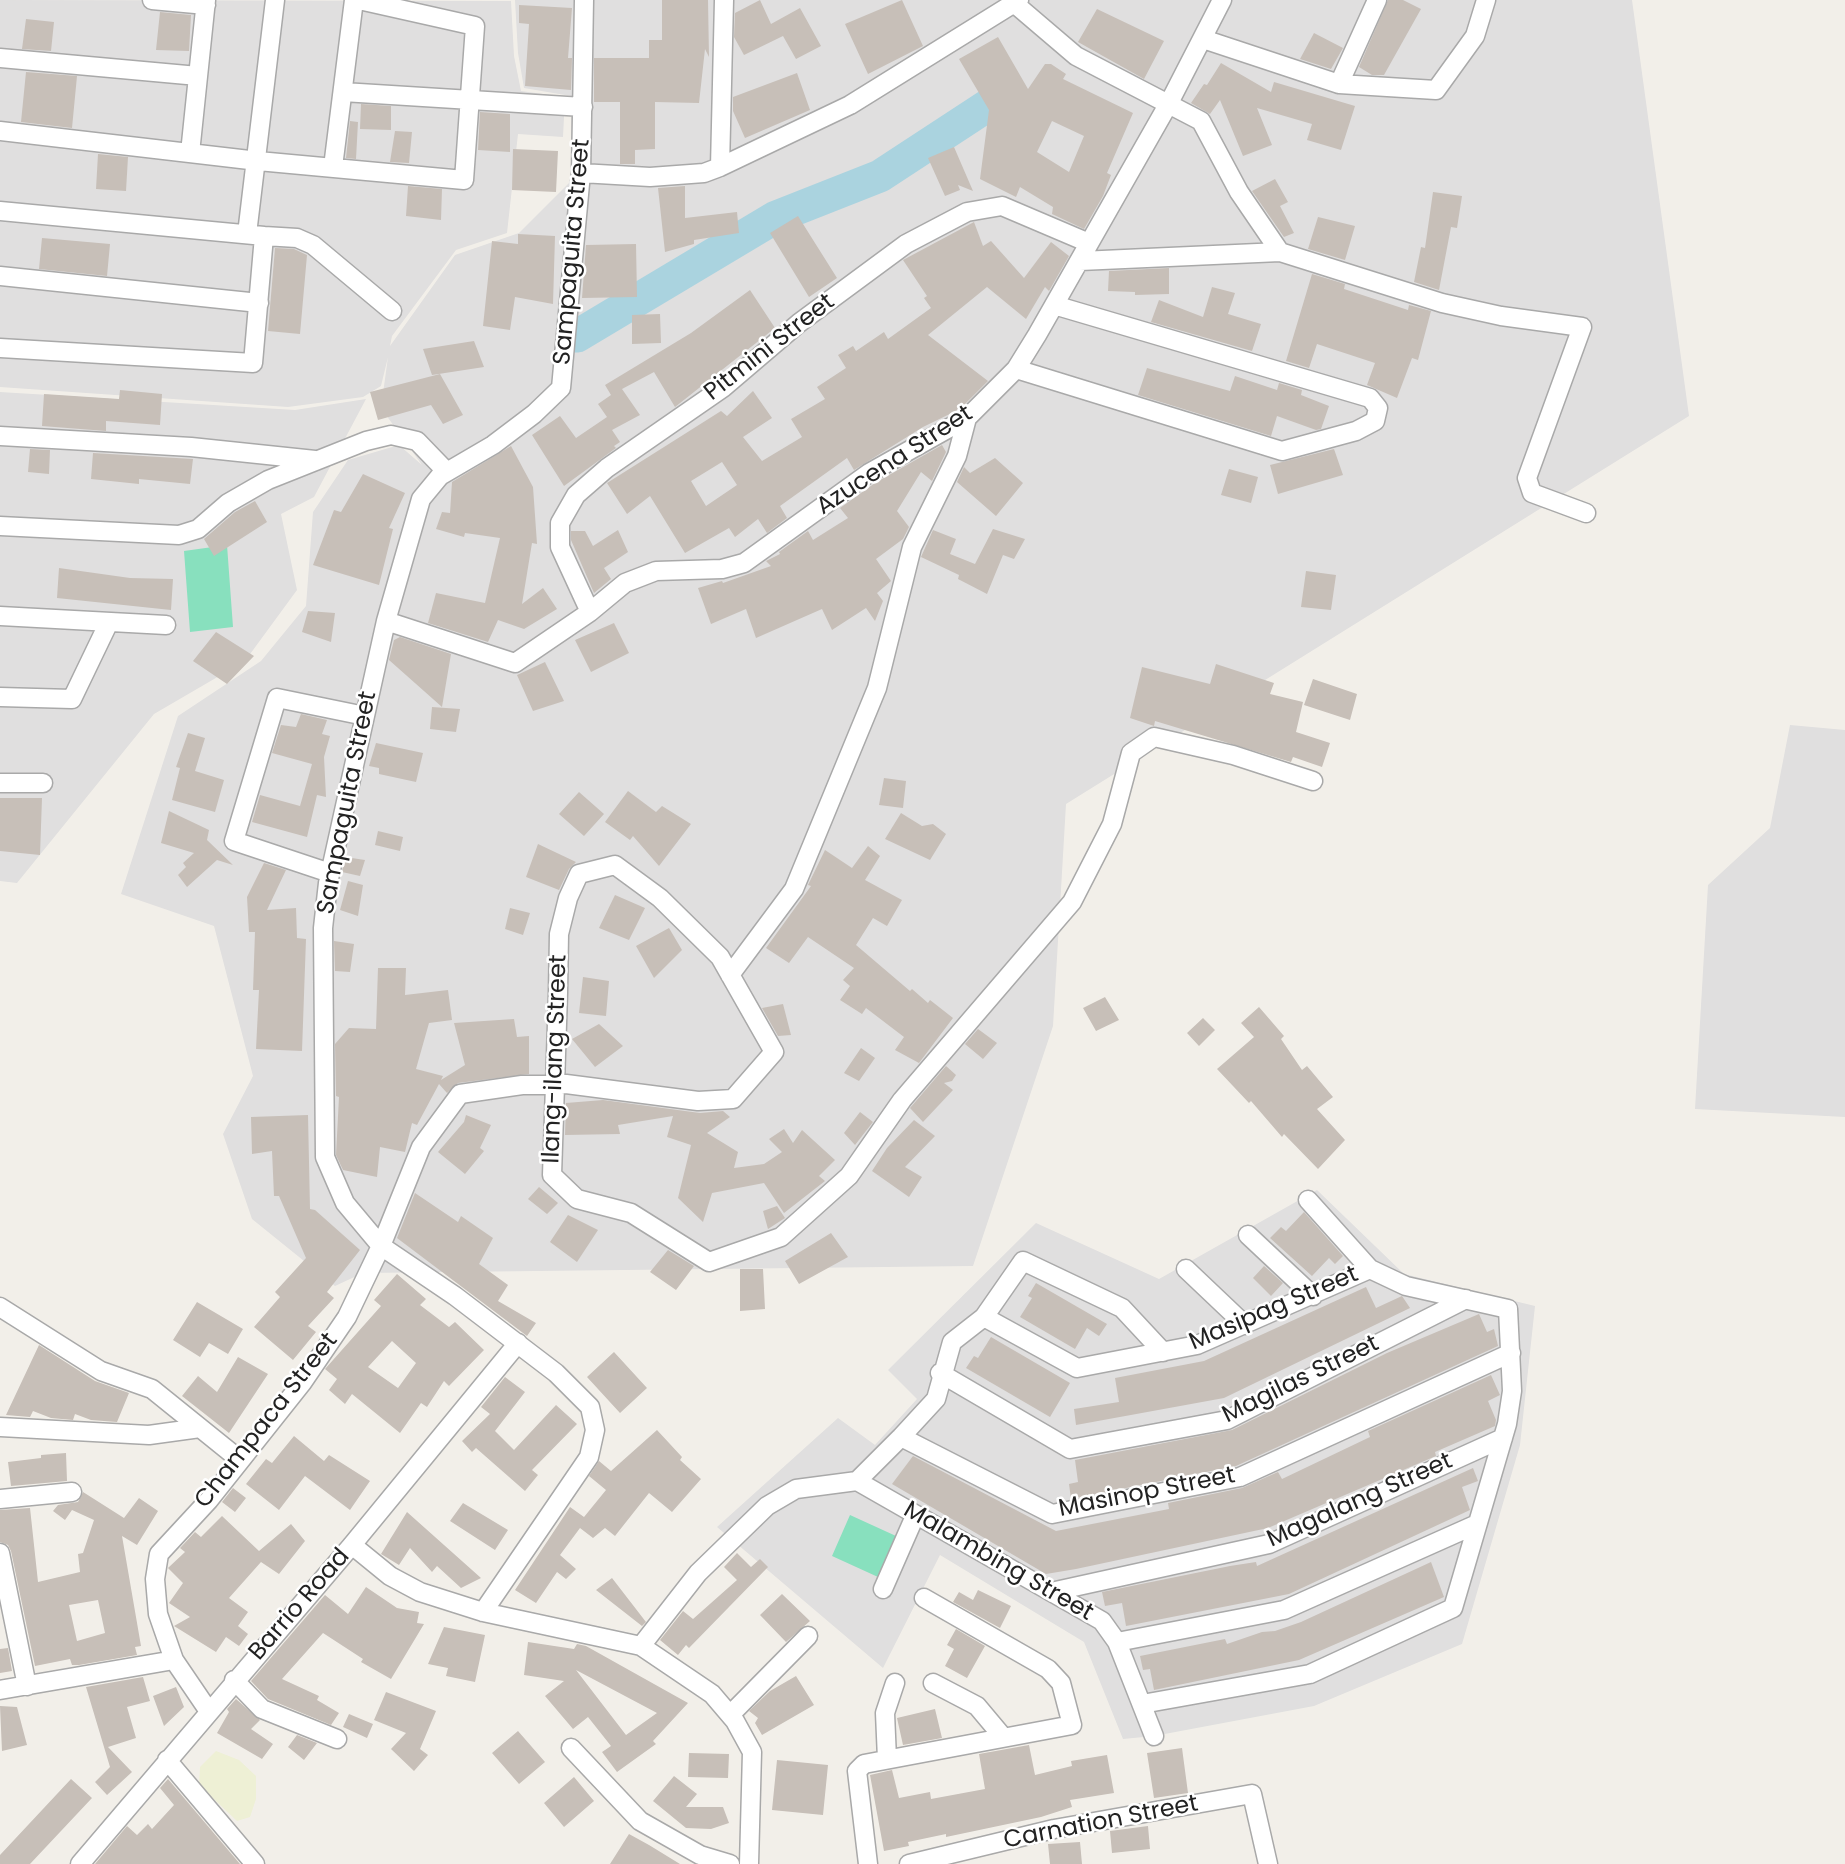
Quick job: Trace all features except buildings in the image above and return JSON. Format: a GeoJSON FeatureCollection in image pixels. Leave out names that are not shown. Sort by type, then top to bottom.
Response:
{"type":"FeatureCollection","features":[{"type":"Feature","properties":{"kind":"street"},"geometry":{"type":"LineString","coordinates":[[152,0],[206,3],[190,153]]}},
{"type":"Feature","properties":{"kind":"street"},"geometry":{"type":"LineString","coordinates":[[0,348],[253,363],[258,303],[255,235],[258,161],[275,0]]}},
{"type":"Feature","properties":{"kind":"street"},"geometry":{"type":"LineString","coordinates":[[0,131],[258,161],[464,180],[475,26],[357,0],[333,167]]}},
{"type":"Feature","properties":{"kind":"street","name":"Sampaguita Street"},"geometry":{"type":"LineString","coordinates":[[483,1612],[589,1457],[595,1430],[590,1407],[555,1373],[518,1343],[381,1245],[345,1203],[325,1157],[322,973],[330,873],[386,621],[421,499],[446,471],[493,445],[534,414],[561,388],[581,173],[584,0]]}},
{"type":"Feature","properties":{"kind":"street","name":"Azucena Street"},"geometry":{"type":"LineString","coordinates":[[386,621],[514,663],[590,612],[625,583],[656,570],[722,569],[744,563],[869,473],[967,418],[1016,369],[1169,103],[1223,0]]}},
{"type":"Feature","properties":{"kind":"street"},"geometry":{"type":"LineString","coordinates":[[1339,84],[1377,0]]}},
{"type":"Feature","properties":{"kind":"street"},"geometry":{"type":"LineString","coordinates":[[1203,39],[1339,84],[1436,90],[1475,36],[1486,0]]}},
{"type":"Feature","properties":{"kind":"street"},"geometry":{"type":"LineString","coordinates":[[720,167],[728,2]]}},
{"type":"Feature","properties":{"kind":"street"},"geometry":{"type":"LineString","coordinates":[[581,173],[650,177],[704,173],[720,167],[850,105],[1017,2],[1076,56],[1201,121],[1239,192],[1280,252]]}},
{"type":"Feature","properties":{"kind":"street"},"geometry":{"type":"LineString","coordinates":[[0,58],[198,76]]}},
{"type":"Feature","properties":{"kind":"street"},"geometry":{"type":"LineString","coordinates":[[343,92],[583,107]]}},
{"type":"Feature","properties":{"kind":"street","name":"Pitmini Street"},"geometry":{"type":"LineString","coordinates":[[590,612],[560,547],[560,523],[576,495],[607,468],[724,387],[799,323],[906,244],[967,212],[1002,206],[1089,243]]}},
{"type":"Feature","properties":{"kind":"street"},"geometry":{"type":"LineString","coordinates":[[0,211],[297,238],[313,245],[392,312]]}},
{"type":"Feature","properties":{"kind":"street"},"geometry":{"type":"LineString","coordinates":[[1080,261],[1280,252],[1442,303],[1501,316],[1582,327],[1527,478],[1532,493],[1586,513]]}},
{"type":"Feature","properties":{"kind":"street"},"geometry":{"type":"LineString","coordinates":[[0,276],[258,303]]}},
{"type":"Feature","properties":{"kind":"street"},"geometry":{"type":"LineString","coordinates":[[1016,369],[1282,451],[1356,431],[1375,421],[1378,408],[1370,398],[1054,305]]}},
{"type":"Feature","properties":{"kind":"street"},"geometry":{"type":"LineString","coordinates":[[730,975],[794,889],[877,688],[912,547],[957,456],[967,418]]}},
{"type":"Feature","properties":{"kind":"street"},"geometry":{"type":"LineString","coordinates":[[0,436],[191,447],[319,460]]}},
{"type":"Feature","properties":{"kind":"street"},"geometry":{"type":"LineString","coordinates":[[0,526],[179,535],[198,529],[228,503],[268,480],[366,440],[403,436],[417,440],[446,471]]}},
{"type":"Feature","properties":{"kind":"street"},"geometry":{"type":"LineString","coordinates":[[0,616],[166,625]]}},
{"type":"Feature","properties":{"kind":"street"},"geometry":{"type":"LineString","coordinates":[[0,697],[72,699],[110,622]]}},
{"type":"Feature","properties":{"kind":"street"},"geometry":{"type":"LineString","coordinates":[[330,873],[234,841],[277,698],[365,716]]}},
{"type":"Feature","properties":{"kind":"street","name":"Ilang-ilang Street"},"geometry":{"type":"LineString","coordinates":[[774,1052],[720,957],[660,898],[615,865],[579,874],[568,898],[559,934],[552,1175],[577,1199],[631,1213],[709,1262],[781,1237],[849,1176],[902,1100],[1072,902],[1112,824],[1131,753],[1154,737],[1233,755],[1313,781]]}},
{"type":"Feature","properties":{"kind":"street"},"geometry":{"type":"LineString","coordinates":[[0,783],[43,783]]}},
{"type":"Feature","properties":{"kind":"street","name":"Champaca Street"},"geometry":{"type":"LineString","coordinates":[[208,1710],[174,1660],[158,1614],[155,1579],[159,1554],[240,1461],[302,1383],[347,1317],[381,1245],[421,1147],[460,1094],[522,1085],[555,1084],[698,1101],[733,1099],[774,1052]]}},
{"type":"Feature","properties":{"kind":"street"},"geometry":{"type":"LineString","coordinates":[[1142,1704],[1310,1674],[1453,1608],[1503,1438],[1512,1391],[1508,1309],[1406,1286],[1370,1269],[1308,1199]]}},
{"type":"Feature","properties":{"kind":"street"},"geometry":{"type":"LineString","coordinates":[[1248,1235],[1313,1296]]}},
{"type":"Feature","properties":{"kind":"street"},"geometry":{"type":"LineString","coordinates":[[641,1646],[698,1573],[767,1506],[796,1489],[857,1481],[901,1437],[936,1399],[940,1373],[952,1342],[984,1317],[1023,1261],[1122,1308],[1163,1352]]}},
{"type":"Feature","properties":{"kind":"street"},"geometry":{"type":"LineString","coordinates":[[1186,1269],[1245,1325]]}},
{"type":"Feature","properties":{"kind":"street","name":"Masipag Street"},"geometry":{"type":"LineString","coordinates":[[984,1317],[1076,1368],[1197,1345],[1370,1269]]}},
{"type":"Feature","properties":{"kind":"street","name":"Magilas Street"},"geometry":{"type":"LineString","coordinates":[[940,1373],[1070,1449],[1227,1420],[1466,1299]]}},
{"type":"Feature","properties":{"kind":"street"},"geometry":{"type":"LineString","coordinates":[[0,1307],[102,1371],[152,1389],[240,1461]]}},
{"type":"Feature","properties":{"kind":"street","name":"Barrio Road"},"geometry":{"type":"LineString","coordinates":[[80,1864],[208,1710],[352,1545],[518,1343]]}},
{"type":"Feature","properties":{"kind":"street","name":"Masinop Street"},"geometry":{"type":"LineString","coordinates":[[901,1437],[1052,1514],[1240,1477],[1511,1353]]}},
{"type":"Feature","properties":{"kind":"street"},"geometry":{"type":"LineString","coordinates":[[0,1427],[149,1435],[200,1428]]}},
{"type":"Feature","properties":{"kind":"street","name":"Magalang Street"},"geometry":{"type":"LineString","coordinates":[[1051,1592],[1269,1544],[1503,1438]]}},
{"type":"Feature","properties":{"kind":"street","name":"Malambing Street"},"geometry":{"type":"LineString","coordinates":[[857,1481],[1102,1621],[1117,1642],[1154,1737]]}},
{"type":"Feature","properties":{"kind":"street"},"geometry":{"type":"LineString","coordinates":[[0,1499],[72,1492]]}},
{"type":"Feature","properties":{"kind":"street"},"geometry":{"type":"LineString","coordinates":[[883,1589],[915,1516]]}},
{"type":"Feature","properties":{"kind":"street"},"geometry":{"type":"LineString","coordinates":[[1117,1642],[1284,1610],[1477,1524]]}},
{"type":"Feature","properties":{"kind":"street"},"geometry":{"type":"LineString","coordinates":[[352,1545],[390,1576],[420,1592],[483,1612],[641,1646],[712,1695],[730,1715],[752,1752],[749,1864]]}},
{"type":"Feature","properties":{"kind":"street"},"geometry":{"type":"LineString","coordinates":[[1,1564],[27,1686]]}},
{"type":"Feature","properties":{"kind":"street"},"geometry":{"type":"LineString","coordinates":[[868,1864],[857,1770],[863,1764],[1072,1725],[1061,1683],[1048,1669],[923,1598]]}},
{"type":"Feature","properties":{"kind":"street"},"geometry":{"type":"LineString","coordinates":[[730,1715],[808,1636]]}},
{"type":"Feature","properties":{"kind":"street"},"geometry":{"type":"LineString","coordinates":[[0,1690],[174,1660]]}},
{"type":"Feature","properties":{"kind":"street"},"geometry":{"type":"LineString","coordinates":[[234,1680],[262,1709],[337,1739]]}},
{"type":"Feature","properties":{"kind":"street"},"geometry":{"type":"LineString","coordinates":[[887,1759],[885,1713],[895,1682]]}},
{"type":"Feature","properties":{"kind":"street"},"geometry":{"type":"LineString","coordinates":[[933,1683],[977,1706],[1003,1737]]}},
{"type":"Feature","properties":{"kind":"street"},"geometry":{"type":"LineString","coordinates":[[571,1748],[640,1821],[700,1854],[730,1864]]}},
{"type":"Feature","properties":{"kind":"street"},"geometry":{"type":"LineString","coordinates":[[167,1760],[255,1864]]}},
{"type":"Feature","properties":{"kind":"street","name":"Carnation Street"},"geometry":{"type":"LineString","coordinates":[[909,1864],[1054,1829],[1252,1794],[1268,1864]]}},
{"type":"Feature","properties":{"kind":"shaded area"},"geometry":{"type":"Polygon","coordinates":[[[0,0],[511,1],[514,56],[521,91],[565,97],[563,137],[518,134],[507,233],[456,250],[392,336],[390,346],[455,255],[519,233],[572,180],[571,96],[524,88],[518,53],[515,0],[1632,0],[1689,416],[1066,804],[1053,1026],[973,1266],[363,1273],[335,1286],[252,1219],[223,1134],[253,1076],[214,926],[121,894],[178,716],[261,661],[306,606],[313,512],[348,460],[399,445],[422,465],[381,408],[388,357],[381,386],[363,397],[288,407],[0,387],[0,0]]]}},
{"type":"Feature","properties":{"kind":"shaded area"},"geometry":{"type":"Polygon","coordinates":[[[0,392],[295,410],[366,399],[314,497],[281,514],[297,590],[245,661],[154,714],[17,883],[0,881],[0,392]]]}},
{"type":"Feature","properties":{"kind":"shaded area"},"geometry":{"type":"Polygon","coordinates":[[[1790,725],[1845,730],[1845,1117],[1695,1109],[1708,885],[1770,828],[1790,725]]]}},
{"type":"Feature","properties":{"kind":"shaded area"},"geometry":{"type":"Polygon","coordinates":[[[1317,1190],[1404,1274],[1535,1306],[1520,1445],[1462,1644],[1314,1706],[1154,1736],[1123,1739],[1084,1642],[940,1555],[883,1668],[717,1527],[838,1418],[875,1445],[917,1399],[888,1370],[1036,1223],[1159,1279],[1317,1190]]]}},
{"type":"Feature","properties":{"kind":"green space"},"geometry":{"type":"Polygon","coordinates":[[[227,545],[233,627],[190,632],[184,551],[227,545]]]}},
{"type":"Feature","properties":{"kind":"green space"},"geometry":{"type":"Polygon","coordinates":[[[850,1515],[896,1536],[878,1577],[832,1556],[850,1515]]]}},
{"type":"Feature","properties":{"kind":"green space"},"geometry":{"type":"Polygon","coordinates":[[[216,1751],[239,1760],[256,1776],[256,1799],[250,1817],[237,1821],[199,1785],[200,1767],[216,1751]]]}},
{"type":"Feature","properties":{"kind":"waterway"},"geometry":{"type":"LineString","coordinates":[[577,336],[776,217],[880,176],[990,104]]}}]}
